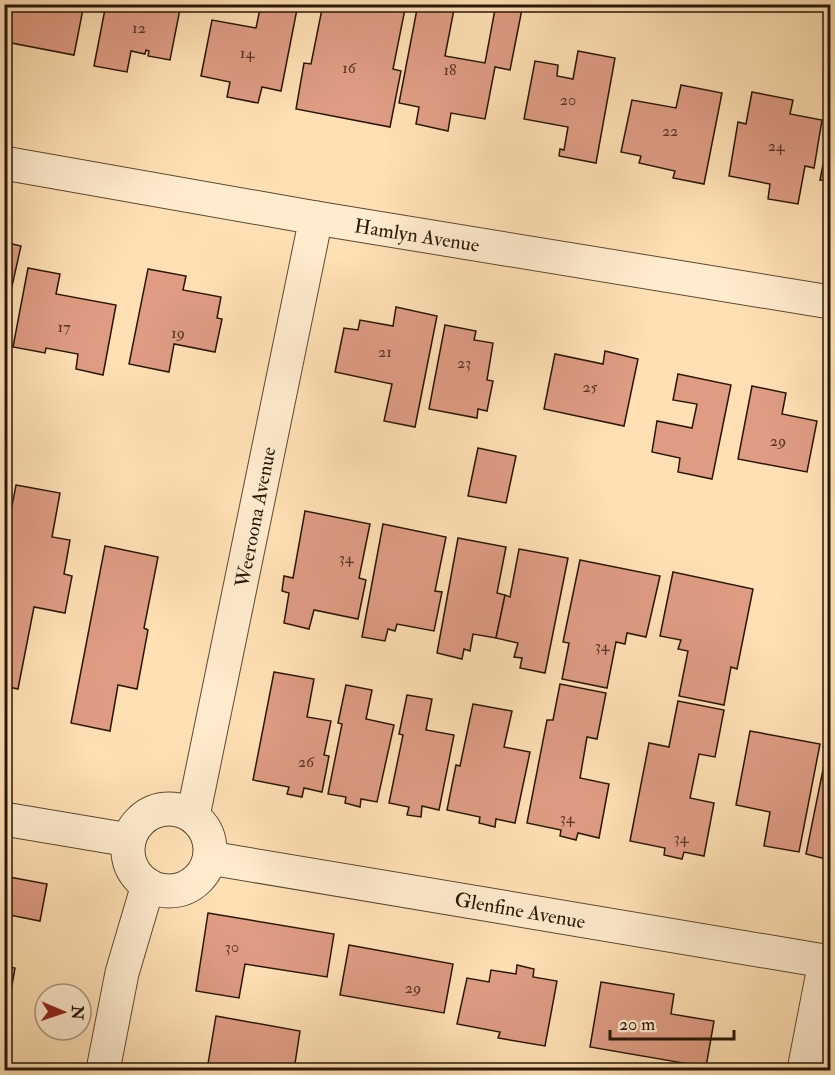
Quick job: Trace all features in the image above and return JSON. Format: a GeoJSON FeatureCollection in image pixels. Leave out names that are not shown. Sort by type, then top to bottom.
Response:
{"type":"FeatureCollection","features":[{"type":"Feature","properties":{"kind":"street","name":"Hamlyn Avenue"},"geometry":{"type":"LineString","coordinates":[[4,163],[316,218],[831,302]]}},
{"type":"Feature","properties":{"kind":"street","name":"Weeroona Avenue"},"geometry":{"type":"LineString","coordinates":[[193,816],[316,218]]}},
{"type":"Feature","properties":{"kind":"street"},"geometry":{"type":"LineString","coordinates":[[181,810],[193,816],[201,824],[207,834],[210,858],[197,881],[186,888],[160,891],[138,877],[131,866],[128,853],[129,840],[143,818],[155,811],[181,810]]}},
{"type":"Feature","properties":{"kind":"street"},"geometry":{"type":"LineString","coordinates":[[4,819],[129,840]]}},
{"type":"Feature","properties":{"kind":"street","name":"Glenfine Avenue"},"geometry":{"type":"LineString","coordinates":[[210,858],[828,962]]}},
{"type":"Feature","properties":{"kind":"street"},"geometry":{"type":"LineString","coordinates":[[103,1071],[122,974],[148,885]]}},
{"type":"Feature","properties":{"kind":"street"},"geometry":{"type":"LineString","coordinates":[[804,1071],[828,962]]}},
{"type":"Feature","properties":{"kind":"building"},"geometry":{"type":"Polygon","coordinates":[[[4,4],[84,4],[74,55],[11,43],[7,65],[4,64],[4,4]]]}},
{"type":"Feature","properties":{"kind":"building"},"geometry":{"type":"Polygon","coordinates":[[[106,4],[181,4],[170,60],[148,56],[149,51],[146,50],[145,54],[131,51],[127,72],[94,66],[106,4]]]}},
{"type":"Feature","properties":{"kind":"building"},"geometry":{"type":"Polygon","coordinates":[[[261,4],[298,4],[281,91],[262,87],[258,103],[227,97],[230,82],[201,76],[212,20],[256,28],[261,4]]]}},
{"type":"Feature","properties":{"kind":"building"},"geometry":{"type":"Polygon","coordinates":[[[323,4],[406,4],[393,69],[401,71],[390,127],[296,109],[304,63],[311,64],[323,4]]]}},
{"type":"Feature","properties":{"kind":"building"},"geometry":{"type":"Polygon","coordinates":[[[418,4],[455,4],[445,56],[485,63],[496,4],[523,4],[510,70],[495,67],[485,119],[451,113],[448,131],[416,124],[419,107],[399,103],[418,4]]]}},
{"type":"Feature","properties":{"kind":"building"},"geometry":{"type":"Polygon","coordinates":[[[578,51],[615,58],[596,163],[559,156],[560,149],[564,150],[568,127],[524,119],[535,61],[558,65],[557,76],[573,79],[578,51]]]}},
{"type":"Feature","properties":{"kind":"building"},"geometry":{"type":"Polygon","coordinates":[[[681,85],[722,93],[704,184],[673,178],[675,171],[639,163],[641,156],[621,152],[632,100],[676,108],[681,85]]]}},
{"type":"Feature","properties":{"kind":"building"},"geometry":{"type":"Polygon","coordinates":[[[752,92],[793,100],[790,114],[822,120],[814,168],[805,166],[798,204],[768,199],[770,184],[729,176],[738,122],[746,124],[752,92]]]}},
{"type":"Feature","properties":{"kind":"building"},"geometry":{"type":"Polygon","coordinates":[[[830,134],[830,181],[820,180],[830,134]]]}},
{"type":"Feature","properties":{"kind":"building"},"geometry":{"type":"Polygon","coordinates":[[[4,242],[21,246],[12,286],[4,284],[4,242]]]}},
{"type":"Feature","properties":{"kind":"building"},"geometry":{"type":"Polygon","coordinates":[[[28,268],[60,274],[56,294],[116,305],[103,375],[76,369],[78,354],[46,348],[45,353],[13,347],[28,268]]]}},
{"type":"Feature","properties":{"kind":"building"},"geometry":{"type":"Polygon","coordinates":[[[148,269],[186,276],[183,290],[221,297],[217,318],[222,319],[215,352],[174,344],[169,372],[129,364],[148,269]]]}},
{"type":"Feature","properties":{"kind":"building"},"geometry":{"type":"Polygon","coordinates":[[[396,307],[437,316],[415,427],[384,421],[392,384],[335,372],[344,328],[358,330],[360,320],[393,326],[396,307]]]}},
{"type":"Feature","properties":{"kind":"building"},"geometry":{"type":"Polygon","coordinates":[[[445,325],[476,331],[474,340],[493,343],[487,380],[493,381],[487,411],[478,409],[477,418],[429,409],[445,325]]]}},
{"type":"Feature","properties":{"kind":"building"},"geometry":{"type":"Polygon","coordinates":[[[605,351],[638,359],[624,426],[544,409],[555,354],[603,364],[605,351]]]}},
{"type":"Feature","properties":{"kind":"building"},"geometry":{"type":"Polygon","coordinates":[[[678,374],[731,385],[712,479],[678,472],[680,458],[652,452],[657,421],[692,428],[697,404],[673,400],[678,374]]]}},
{"type":"Feature","properties":{"kind":"building"},"geometry":{"type":"Polygon","coordinates":[[[752,386],[786,393],[782,414],[817,421],[807,472],[738,459],[752,386]]]}},
{"type":"Feature","properties":{"kind":"building"},"geometry":{"type":"Polygon","coordinates":[[[478,448],[516,456],[506,503],[468,496],[478,448]]]}},
{"type":"Feature","properties":{"kind":"building"},"geometry":{"type":"Polygon","coordinates":[[[16,485],[60,493],[52,537],[70,540],[64,574],[72,576],[65,613],[34,607],[18,689],[4,686],[4,547],[16,485]]]}},
{"type":"Feature","properties":{"kind":"building"},"geometry":{"type":"Polygon","coordinates":[[[305,511],[370,524],[359,578],[366,580],[358,619],[314,610],[309,629],[284,623],[289,593],[282,591],[284,576],[293,578],[305,511]]]}},
{"type":"Feature","properties":{"kind":"building"},"geometry":{"type":"Polygon","coordinates":[[[383,524],[446,537],[435,591],[442,592],[434,631],[397,624],[395,631],[388,629],[385,641],[362,637],[383,524]]]}},
{"type":"Feature","properties":{"kind":"building"},"geometry":{"type":"Polygon","coordinates":[[[458,538],[506,547],[497,593],[505,596],[496,638],[473,634],[470,651],[464,649],[462,659],[437,653],[458,538]]]}},
{"type":"Feature","properties":{"kind":"building"},"geometry":{"type":"Polygon","coordinates":[[[105,546],[158,557],[144,628],[148,630],[137,689],[118,685],[110,731],[71,723],[105,546]]]}},
{"type":"Feature","properties":{"kind":"building"},"geometry":{"type":"Polygon","coordinates":[[[519,549],[568,558],[545,673],[520,668],[522,658],[514,657],[518,643],[496,638],[505,595],[510,597],[519,549]]]}},
{"type":"Feature","properties":{"kind":"building"},"geometry":{"type":"Polygon","coordinates":[[[580,560],[660,576],[646,637],[627,633],[625,644],[616,642],[607,688],[562,679],[569,643],[563,642],[580,560]]]}},
{"type":"Feature","properties":{"kind":"building"},"geometry":{"type":"Polygon","coordinates":[[[673,572],[753,589],[737,669],[731,667],[724,705],[679,696],[688,651],[678,649],[681,640],[660,636],[673,572]]]}},
{"type":"Feature","properties":{"kind":"building"},"geometry":{"type":"Polygon","coordinates":[[[274,672],[314,679],[307,717],[331,721],[324,755],[329,756],[322,792],[304,788],[302,797],[287,794],[289,787],[253,780],[274,672]]]}},
{"type":"Feature","properties":{"kind":"building"},"geometry":{"type":"Polygon","coordinates":[[[560,684],[606,693],[597,739],[587,737],[580,778],[609,784],[599,838],[578,833],[576,840],[560,836],[561,830],[527,823],[547,720],[553,720],[560,684]]]}},
{"type":"Feature","properties":{"kind":"building"},"geometry":{"type":"Polygon","coordinates":[[[346,685],[372,690],[366,719],[394,725],[377,802],[361,799],[360,807],[345,803],[346,797],[328,794],[342,724],[338,723],[346,685]]]}},
{"type":"Feature","properties":{"kind":"building"},"geometry":{"type":"Polygon","coordinates":[[[407,695],[432,699],[426,730],[454,735],[439,810],[422,806],[421,817],[407,815],[409,807],[389,803],[403,735],[399,734],[407,695]]]}},
{"type":"Feature","properties":{"kind":"building"},"geometry":{"type":"Polygon","coordinates":[[[678,701],[724,710],[715,757],[699,754],[690,798],[714,803],[704,856],[684,852],[682,859],[664,855],[665,848],[630,841],[649,743],[669,747],[678,701]]]}},
{"type":"Feature","properties":{"kind":"building"},"geometry":{"type":"Polygon","coordinates":[[[473,704],[512,711],[504,747],[530,752],[515,823],[496,819],[495,827],[479,823],[480,817],[447,810],[456,765],[460,766],[473,704]]]}},
{"type":"Feature","properties":{"kind":"building"},"geometry":{"type":"Polygon","coordinates":[[[750,731],[820,744],[799,852],[764,846],[770,812],[736,805],[750,731]]]}},
{"type":"Feature","properties":{"kind":"building"},"geometry":{"type":"Polygon","coordinates":[[[828,745],[830,745],[830,860],[806,854],[828,745]]]}},
{"type":"Feature","properties":{"kind":"building"},"geometry":{"type":"Polygon","coordinates":[[[4,876],[47,884],[40,921],[4,914],[4,876]]]}},
{"type":"Feature","properties":{"kind":"building"},"geometry":{"type":"Polygon","coordinates":[[[208,913],[334,934],[327,977],[245,964],[239,998],[196,991],[208,913]]]}},
{"type":"Feature","properties":{"kind":"building"},"geometry":{"type":"Polygon","coordinates":[[[349,945],[453,964],[444,1013],[340,995],[349,945]]]}},
{"type":"Feature","properties":{"kind":"building"},"geometry":{"type":"Polygon","coordinates":[[[517,965],[534,969],[533,977],[557,981],[545,1046],[498,1038],[500,1032],[457,1024],[467,978],[489,982],[491,970],[516,974],[517,965]]]}},
{"type":"Feature","properties":{"kind":"building"},"geometry":{"type":"Polygon","coordinates":[[[4,966],[15,968],[6,1019],[4,1019],[4,966]]]}},
{"type":"Feature","properties":{"kind":"building"},"geometry":{"type":"Polygon","coordinates":[[[601,982],[674,994],[671,1014],[714,1021],[706,1067],[590,1047],[601,982]]]}},
{"type":"Feature","properties":{"kind":"building"},"geometry":{"type":"Polygon","coordinates":[[[216,1016],[300,1031],[294,1070],[207,1070],[216,1016]]]}}]}
